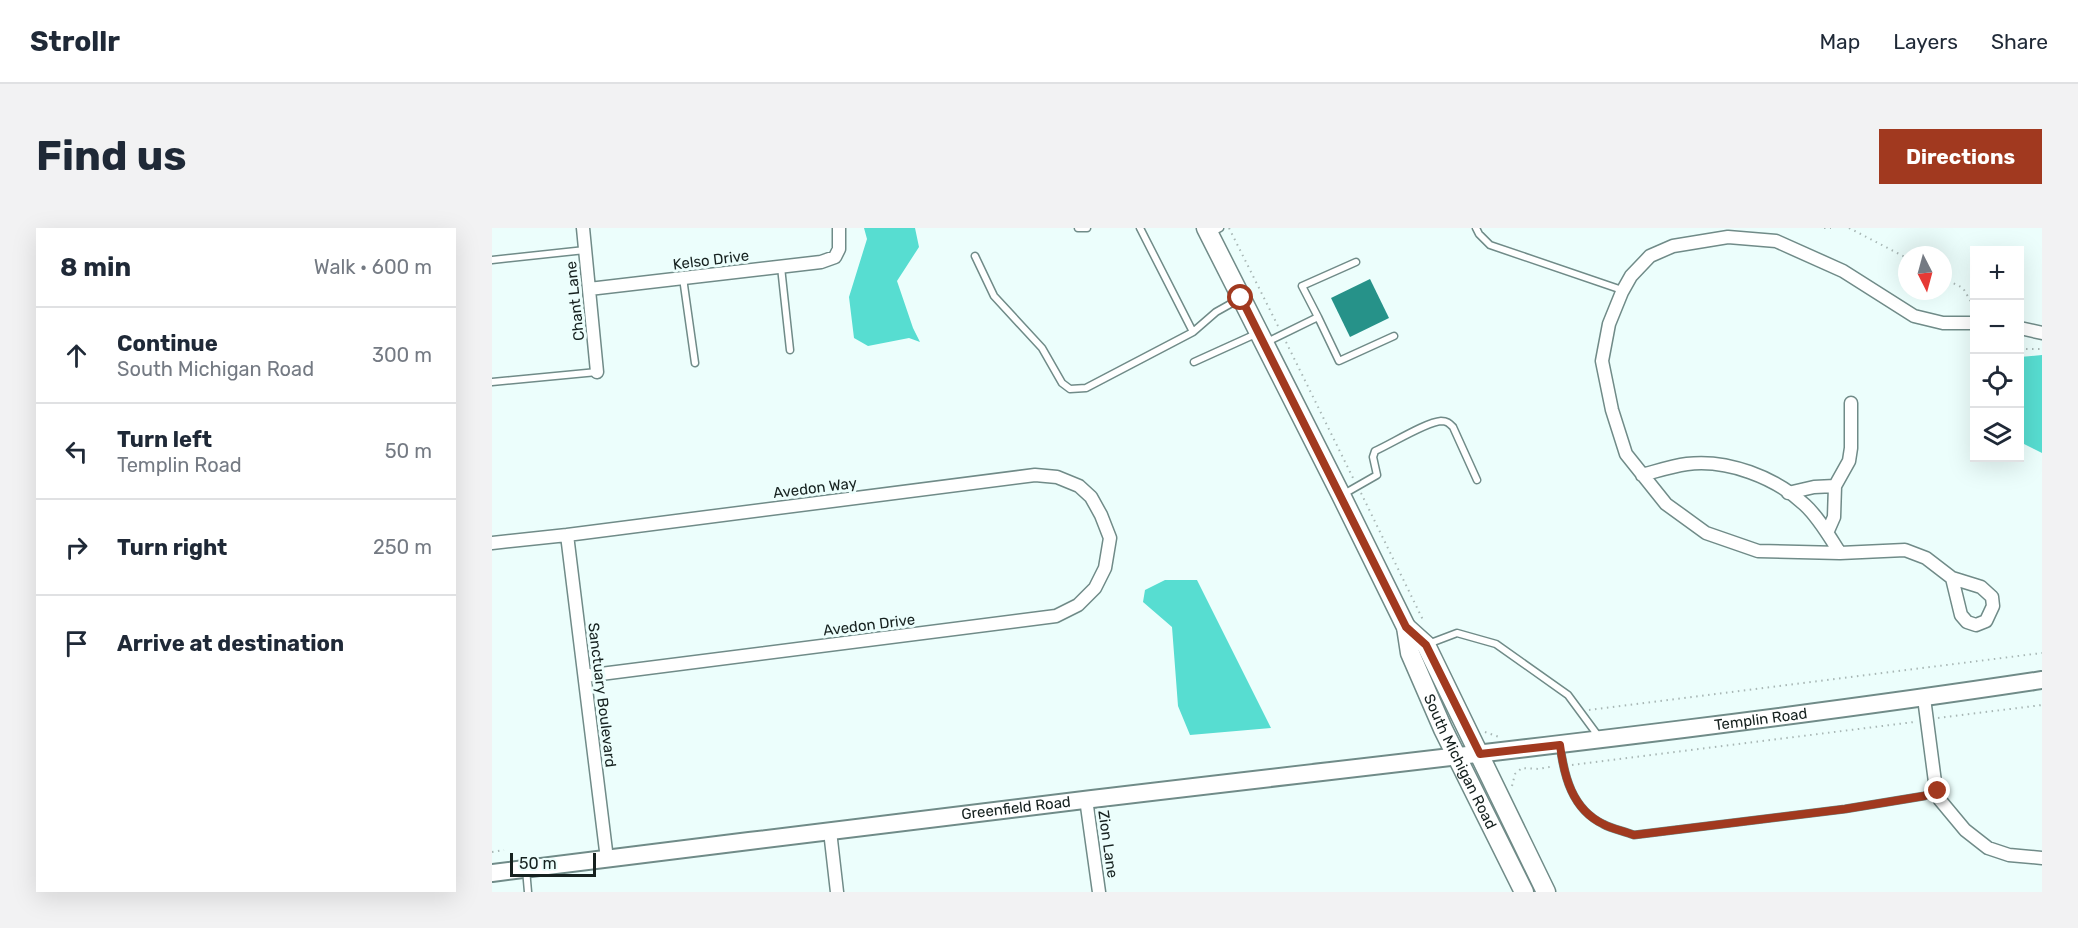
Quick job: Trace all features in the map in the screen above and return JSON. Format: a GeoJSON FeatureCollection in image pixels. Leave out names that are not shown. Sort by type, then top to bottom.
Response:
{"type":"FeatureCollection","features":[{"type":"Feature","properties":{"kind":"main road","name":"South Michigan Road"},"geometry":{"type":"LineString","coordinates":[[1212,230],[1241,298],[1406,627],[1410,653],[1456,756],[1524,892]]}},
{"type":"Feature","properties":{"kind":"main road","name":"South Michigan Road"},"geometry":{"type":"LineString","coordinates":[[1406,627],[1426,645],[1546,892]]}},
{"type":"Feature","properties":{"kind":"street","name":"Chant Lane"},"geometry":{"type":"LineString","coordinates":[[583,228],[597,372]]}},
{"type":"Feature","properties":{"kind":"street","name":"Kelso Drive"},"geometry":{"type":"LineString","coordinates":[[589,289],[821,262],[835,257],[839,249],[838,228]]}},
{"type":"Feature","properties":{"kind":"street"},"geometry":{"type":"LineString","coordinates":[[1952,578],[1926,558],[1905,550],[1840,553],[1758,550],[1706,533],[1666,504],[1626,454],[1612,410],[1602,361],[1608,324],[1623,290],[1631,276],[1650,256],[1673,246],[1728,237],[1733,233],[1776,241],[1843,271],[1914,316],[1943,323],[1970,323]]}},
{"type":"Feature","properties":{"kind":"street"},"geometry":{"type":"LineString","coordinates":[[2024,329],[2042,333]]}},
{"type":"Feature","properties":{"kind":"street"},"geometry":{"type":"LineString","coordinates":[[1827,532],[1834,517],[1835,486],[1849,461],[1851,403]]}},
{"type":"Feature","properties":{"kind":"street"},"geometry":{"type":"LineString","coordinates":[[1642,475],[1687,464],[1718,463],[1768,480],[1804,504],[1827,532],[1840,553]]}},
{"type":"Feature","properties":{"kind":"street","name":"Avedon Way"},"geometry":{"type":"LineString","coordinates":[[492,543],[1035,475],[1057,477],[1078,486],[1091,497],[1101,514],[1110,538]]}},
{"type":"Feature","properties":{"kind":"street"},"geometry":{"type":"LineString","coordinates":[[1788,493],[1814,487],[1835,486]]}},
{"type":"Feature","properties":{"kind":"street","name":"Sanctuary Boulevard"},"geometry":{"type":"LineString","coordinates":[[567,535],[607,859]]}},
{"type":"Feature","properties":{"kind":"street","name":"Avedon Drive"},"geometry":{"type":"LineString","coordinates":[[585,676],[1056,616],[1078,605],[1095,588],[1105,568],[1110,538]]}},
{"type":"Feature","properties":{"kind":"street","name":"Templin Road"},"geometry":{"type":"LineString","coordinates":[[1480,754],[1924,698],[2042,680]]}},
{"type":"Feature","properties":{"kind":"street"},"geometry":{"type":"LineString","coordinates":[[1924,698],[1940,800],[1965,830],[1988,848],[2008,855],[2042,858]]}},
{"type":"Feature","properties":{"kind":"street","name":"Greenfield Road"},"geometry":{"type":"LineString","coordinates":[[492,873],[1086,799],[1480,754]]}},
{"type":"Feature","properties":{"kind":"street","name":"Zion Lane"},"geometry":{"type":"LineString","coordinates":[[1086,799],[1099,892]]}},
{"type":"Feature","properties":{"kind":"street"},"geometry":{"type":"LineString","coordinates":[[830,831],[837,892]]}},
{"type":"Feature","properties":{"kind":"lane"},"geometry":{"type":"LineString","coordinates":[[1078,228],[1087,228]]}},
{"type":"Feature","properties":{"kind":"lane"},"geometry":{"type":"LineString","coordinates":[[1140,228],[1193,332]]}},
{"type":"Feature","properties":{"kind":"lane"},"geometry":{"type":"LineString","coordinates":[[1476,228],[1490,245],[1623,290]]}},
{"type":"Feature","properties":{"kind":"lane"},"geometry":{"type":"LineString","coordinates":[[492,260],[585,250]]}},
{"type":"Feature","properties":{"kind":"lane"},"geometry":{"type":"LineString","coordinates":[[975,256],[994,296],[1042,348],[1062,383],[1070,389],[1086,388],[1193,332],[1216,312],[1241,298]]}},
{"type":"Feature","properties":{"kind":"lane"},"geometry":{"type":"LineString","coordinates":[[1356,262],[1302,286],[1339,361],[1394,336]]}},
{"type":"Feature","properties":{"kind":"lane"},"geometry":{"type":"LineString","coordinates":[[781,267],[790,350]]}},
{"type":"Feature","properties":{"kind":"lane"},"geometry":{"type":"LineString","coordinates":[[683,278],[695,363]]}},
{"type":"Feature","properties":{"kind":"lane"},"geometry":{"type":"LineString","coordinates":[[1194,362],[1318,317]]}},
{"type":"Feature","properties":{"kind":"lane"},"geometry":{"type":"LineString","coordinates":[[492,382],[597,372]]}},
{"type":"Feature","properties":{"kind":"lane"},"geometry":{"type":"LineString","coordinates":[[1341,495],[1377,475],[1373,457],[1376,451],[1432,423],[1442,421],[1449,422],[1453,427],[1477,480]]}},
{"type":"Feature","properties":{"kind":"lane"},"geometry":{"type":"LineString","coordinates":[[1426,645],[1457,633],[1496,644],[1568,695],[1601,740]]}},
{"type":"Feature","properties":{"kind":"lane"},"geometry":{"type":"LineString","coordinates":[[1560,745],[1564,771],[1578,804],[1601,823],[1634,835],[1845,809],[1924,796],[1938,791]]}},
{"type":"Feature","properties":{"kind":"lane"},"geometry":{"type":"LineString","coordinates":[[526,869],[528,892]]}},
{"type":"Feature","properties":{"kind":"path"},"geometry":{"type":"LineString","coordinates":[[1824,228],[1831,228]]}},
{"type":"Feature","properties":{"kind":"path"},"geometry":{"type":"LineString","coordinates":[[1849,228],[1898,253]]}},
{"type":"Feature","properties":{"kind":"path"},"geometry":{"type":"LineString","coordinates":[[1952,281],[1963,288],[1970,300]]}},
{"type":"Feature","properties":{"kind":"path"},"geometry":{"type":"LineString","coordinates":[[2024,349],[2042,349]]}},
{"type":"Feature","properties":{"kind":"path"},"geometry":{"type":"LineString","coordinates":[[1579,711],[2042,653]]}},
{"type":"Feature","properties":{"kind":"path"},"geometry":{"type":"LineString","coordinates":[[1942,717],[2042,705]]}},
{"type":"Feature","properties":{"kind":"path"},"geometry":{"type":"LineString","coordinates":[[1569,765],[1912,722]]}},
{"type":"Feature","properties":{"kind":"path"},"geometry":{"type":"LineString","coordinates":[[1512,792],[1513,778],[1522,768],[1539,769],[1557,765]]}},
{"type":"Feature","properties":{"kind":"path"},"geometry":{"type":"LineString","coordinates":[[492,852],[504,850]]}},
{"type":"Feature","properties":{"kind":"water"},"geometry":{"type":"Polygon","coordinates":[[[864,228],[915,228],[919,247],[897,281],[920,342],[909,338],[868,346],[854,338],[849,297],[867,239],[864,228]]]}},
{"type":"Feature","properties":{"kind":"water"},"geometry":{"type":"Polygon","coordinates":[[[2042,355],[2042,453],[2024,444],[2024,357],[2042,355]]]}},
{"type":"Feature","properties":{"kind":"water"},"geometry":{"type":"Polygon","coordinates":[[[1165,580],[1197,580],[1271,728],[1190,735],[1178,706],[1172,627],[1143,602],[1145,590],[1165,580]]]}},
{"type":"Feature","properties":{"kind":"building"},"geometry":{"type":"Polygon","coordinates":[[[1370,279],[1389,318],[1350,337],[1331,298],[1370,279]]]}},
{"type":"Feature","properties":{"kind":"route"},"geometry":{"type":"LineString","coordinates":[[1241,298],[1406,627],[1426,645],[1480,754],[1560,745],[1564,771],[1578,804],[1601,823],[1634,835],[1845,809],[1924,796],[1938,791]]}}]}
